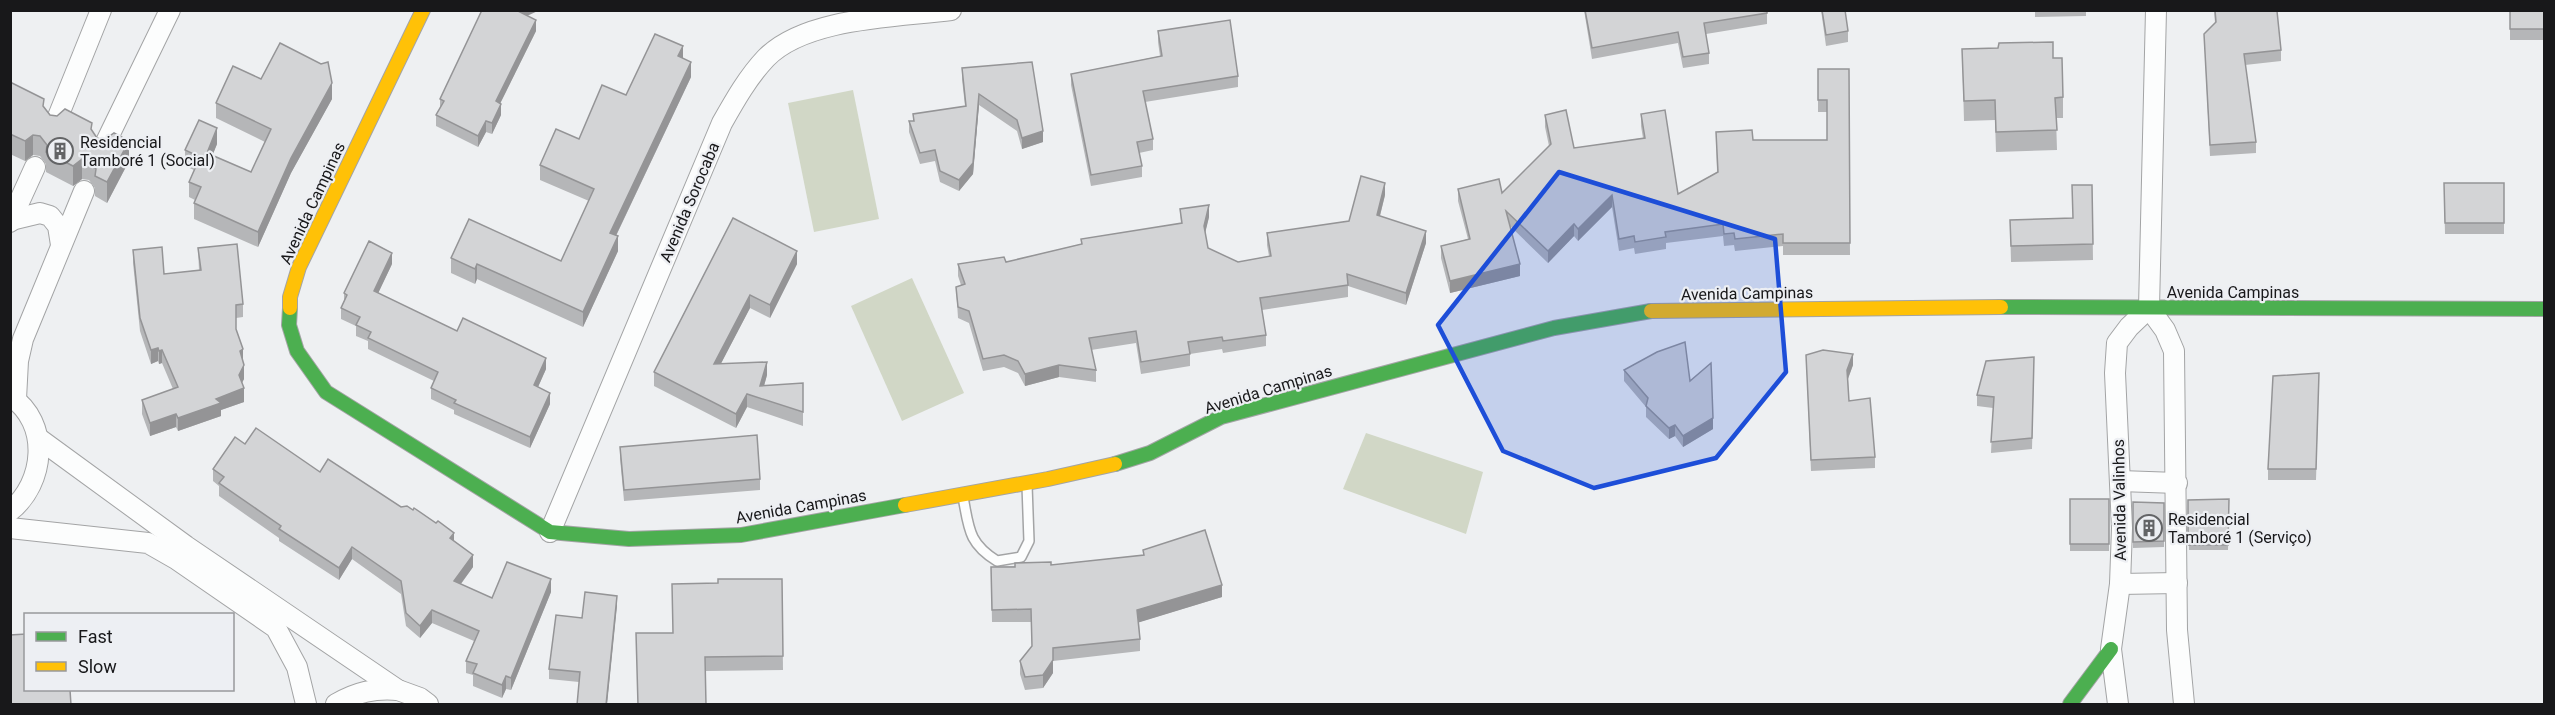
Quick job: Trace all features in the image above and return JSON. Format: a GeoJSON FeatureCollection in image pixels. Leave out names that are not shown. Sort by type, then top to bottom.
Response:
{"type":"FeatureCollection","features":[{"type":"Feature","properties":{"kind":"street"},"geometry":{"type":"LineString","coordinates":[[55,124],[101,10]]}},
{"type":"Feature","properties":{"kind":"street"},"geometry":{"type":"LineString","coordinates":[[103,148],[170,10]]}},
{"type":"Feature","properties":{"kind":"street","name":"Avenida Campinas"},"geometry":{"type":"LineString","coordinates":[[423,10],[299,267],[290,297],[289,325],[297,351],[326,392],[550,532],[629,539],[741,535],[1027,483],[1150,453],[1221,417],[1604,317],[1687,309],[2544,309]]}},
{"type":"Feature","properties":{"kind":"street","name":"Avenida Sorocaba"},"geometry":{"type":"LineString","coordinates":[[550,532],[722,123],[742,88],[768,56],[801,35],[840,25],[951,10]]}},
{"type":"Feature","properties":{"kind":"street"},"geometry":{"type":"LineString","coordinates":[[2156,10],[2149,308],[2165,330],[2174,351],[2177,630],[2184,705]]}},
{"type":"Feature","properties":{"kind":"street"},"geometry":{"type":"LineString","coordinates":[[11,221],[35,166]]}},
{"type":"Feature","properties":{"kind":"street"},"geometry":{"type":"LineString","coordinates":[[10,511],[21,502],[34,483],[39,461],[38,438],[30,417],[13,398],[23,339],[84,191]]}},
{"type":"Feature","properties":{"kind":"street"},"geometry":{"type":"LineString","coordinates":[[11,221],[31,214],[50,216],[58,226],[62,244]]}},
{"type":"Feature","properties":{"kind":"street","name":"Avenida Valinhos"},"geometry":{"type":"LineString","coordinates":[[2118,705],[2111,649],[2120,584],[2120,481],[2115,373],[2117,343],[2128,327],[2149,308]]}},
{"type":"Feature","properties":{"kind":"street"},"geometry":{"type":"LineString","coordinates":[[38,438],[186,546],[398,690],[420,698],[428,705]]}},
{"type":"Feature","properties":{"kind":"street"},"geometry":{"type":"LineString","coordinates":[[2120,481],[2176,483]]}},
{"type":"Feature","properties":{"kind":"street"},"geometry":{"type":"LineString","coordinates":[[10,528],[148,543],[176,559],[255,611],[276,628],[287,643],[297,667],[306,705]]}},
{"type":"Feature","properties":{"kind":"street"},"geometry":{"type":"LineString","coordinates":[[2120,584],[2176,583]]}},
{"type":"Feature","properties":{"kind":"street"},"geometry":{"type":"LineString","coordinates":[[2070,705],[2111,649]]}},
{"type":"Feature","properties":{"kind":"street"},"geometry":{"type":"LineString","coordinates":[[336,705],[356,693],[377,688],[398,690]]}},
{"type":"Feature","properties":{"kind":"lane"},"geometry":{"type":"LineString","coordinates":[[963,494],[970,535],[981,551],[997,561],[1021,556],[1029,542],[1027,483]]}},
{"type":"Feature","properties":{"kind":"highlighted area"},"geometry":{"type":"Polygon","coordinates":[[[1559,172],[1637,194],[1775,239],[1786,372],[1716,458],[1594,488],[1503,451],[1438,325],[1559,172]]]}},
{"type":"Feature","properties":{"kind":"green space"},"geometry":{"type":"Polygon","coordinates":[[[853,90],[879,219],[814,232],[788,103],[853,90]]]}},
{"type":"Feature","properties":{"kind":"green space"},"geometry":{"type":"Polygon","coordinates":[[[912,278],[964,393],[902,421],[851,306],[912,278]]]}},
{"type":"Feature","properties":{"kind":"green space"},"geometry":{"type":"Polygon","coordinates":[[[1366,433],[1483,472],[1466,534],[1343,489],[1366,433]]]}},
{"type":"Feature","properties":{"kind":"building"},"geometry":{"type":"Polygon","coordinates":[[[482,10],[516,10],[536,20],[496,101],[501,104],[492,123],[486,121],[478,136],[436,115],[444,101],[440,99],[482,10]]]}},
{"type":"Feature","properties":{"kind":"building"},"geometry":{"type":"Polygon","coordinates":[[[1585,10],[1767,10],[1767,13],[1704,23],[1709,53],[1683,57],[1678,32],[1592,48],[1585,10]]]}},
{"type":"Feature","properties":{"kind":"building"},"geometry":{"type":"Polygon","coordinates":[[[1822,10],[1845,10],[1848,31],[1826,35],[1822,10]]]}},
{"type":"Feature","properties":{"kind":"building"},"geometry":{"type":"Polygon","coordinates":[[[2215,10],[2277,11],[2281,50],[2244,54],[2256,142],[2210,145],[2204,34],[2216,22],[2215,10]]]}},
{"type":"Feature","properties":{"kind":"building"},"geometry":{"type":"Polygon","coordinates":[[[2510,10],[2544,10],[2544,29],[2510,29],[2510,10]]]}},
{"type":"Feature","properties":{"kind":"building"},"geometry":{"type":"Polygon","coordinates":[[[1230,20],[1238,76],[1143,91],[1153,139],[1137,142],[1142,166],[1091,175],[1071,74],[1162,56],[1158,31],[1230,20]]]}},
{"type":"Feature","properties":{"kind":"building"},"geometry":{"type":"Polygon","coordinates":[[[655,34],[683,46],[678,56],[691,62],[610,233],[618,236],[583,312],[477,264],[475,269],[451,258],[469,219],[561,261],[594,189],[540,165],[556,129],[579,139],[602,85],[626,95],[655,34]]]}},
{"type":"Feature","properties":{"kind":"building"},"geometry":{"type":"Polygon","coordinates":[[[2053,42],[2053,58],[2062,58],[2063,97],[2055,98],[2057,130],[1996,132],[1995,100],[1964,101],[1962,49],[1998,48],[1999,43],[2053,42]]]}},
{"type":"Feature","properties":{"kind":"building"},"geometry":{"type":"Polygon","coordinates":[[[280,43],[321,64],[328,62],[332,83],[291,158],[258,232],[194,203],[201,187],[189,182],[200,157],[185,150],[199,120],[217,128],[207,153],[251,172],[271,129],[216,103],[233,66],[261,79],[280,43]]]}},
{"type":"Feature","properties":{"kind":"building"},"geometry":{"type":"Polygon","coordinates":[[[1032,62],[1043,131],[1022,138],[1017,120],[979,94],[973,163],[959,180],[940,171],[935,150],[920,153],[909,121],[914,121],[913,114],[966,106],[962,68],[1032,62]]]}},
{"type":"Feature","properties":{"kind":"building"},"geometry":{"type":"Polygon","coordinates":[[[1818,69],[1849,69],[1850,243],[1783,243],[1783,234],[1735,239],[1734,233],[1724,234],[1723,224],[1665,232],[1666,237],[1635,242],[1634,236],[1619,239],[1612,195],[1578,229],[1574,224],[1548,251],[1506,211],[1520,264],[1450,281],[1441,246],[1470,239],[1458,189],[1499,179],[1502,193],[1551,144],[1545,115],[1566,110],[1574,148],[1645,138],[1641,114],[1665,110],[1678,194],[1718,172],[1716,132],[1752,130],[1753,140],[1827,140],[1827,100],[1818,100],[1818,69]]]}},
{"type":"Feature","properties":{"kind":"building"},"geometry":{"type":"Polygon","coordinates":[[[10,82],[44,99],[43,106],[50,115],[57,116],[65,109],[92,123],[91,129],[97,138],[104,140],[114,133],[129,141],[107,182],[95,176],[96,169],[89,160],[82,159],[73,166],[46,152],[47,145],[40,136],[33,135],[25,141],[10,134],[10,82]]]}},
{"type":"Feature","properties":{"kind":"building"},"geometry":{"type":"Polygon","coordinates":[[[1361,176],[1385,183],[1377,215],[1426,231],[1406,293],[1347,274],[1348,285],[1260,298],[1266,335],[1223,341],[1222,337],[1188,342],[1190,354],[1141,362],[1136,331],[1089,338],[1096,370],[1059,365],[1025,374],[1018,361],[1004,355],[983,359],[969,311],[958,307],[956,287],[965,284],[958,264],[1004,257],[1006,262],[1082,244],[1081,239],[1182,223],[1180,209],[1209,205],[1204,226],[1208,248],[1238,262],[1271,256],[1267,233],[1349,221],[1361,176]]]}},
{"type":"Feature","properties":{"kind":"building"},"geometry":{"type":"Polygon","coordinates":[[[2444,183],[2504,183],[2504,223],[2445,223],[2444,183]]]}},
{"type":"Feature","properties":{"kind":"building"},"geometry":{"type":"Polygon","coordinates":[[[2072,185],[2092,185],[2093,244],[2011,246],[2010,220],[2073,218],[2072,185]]]}},
{"type":"Feature","properties":{"kind":"building"},"geometry":{"type":"Polygon","coordinates":[[[733,218],[797,251],[770,305],[750,295],[714,364],[767,362],[760,386],[803,383],[803,412],[747,394],[736,414],[654,372],[733,218]]]}},
{"type":"Feature","properties":{"kind":"building"},"geometry":{"type":"Polygon","coordinates":[[[369,241],[392,253],[374,291],[457,331],[463,318],[546,358],[534,385],[550,393],[530,437],[454,403],[456,400],[431,388],[438,372],[368,338],[371,332],[356,325],[360,317],[341,308],[347,295],[344,293],[369,241]]]}},
{"type":"Feature","properties":{"kind":"building"},"geometry":{"type":"Polygon","coordinates":[[[237,244],[243,304],[236,305],[236,329],[243,349],[240,351],[244,365],[239,375],[244,388],[216,399],[221,403],[178,418],[176,414],[150,423],[142,400],[178,387],[162,350],[159,351],[158,348],[151,350],[140,318],[133,250],[162,247],[164,274],[201,270],[198,248],[237,244]]]}},
{"type":"Feature","properties":{"kind":"building"},"geometry":{"type":"Polygon","coordinates":[[[1685,342],[1690,381],[1711,363],[1713,418],[1683,436],[1675,425],[1669,428],[1646,406],[1648,398],[1624,370],[1657,352],[1685,342]]]}},
{"type":"Feature","properties":{"kind":"building"},"geometry":{"type":"Polygon","coordinates":[[[1823,350],[1853,354],[1847,370],[1849,401],[1870,398],[1875,457],[1811,460],[1806,355],[1823,350]]]}},
{"type":"Feature","properties":{"kind":"building"},"geometry":{"type":"Polygon","coordinates":[[[2034,357],[2032,438],[1991,442],[1994,397],[1977,395],[1986,361],[2034,357]]]}},
{"type":"Feature","properties":{"kind":"building"},"geometry":{"type":"Polygon","coordinates":[[[2319,373],[2316,469],[2268,469],[2273,376],[2319,373]]]}},
{"type":"Feature","properties":{"kind":"building"},"geometry":{"type":"Polygon","coordinates":[[[256,428],[320,472],[328,459],[401,507],[407,506],[413,510],[414,508],[454,533],[450,538],[473,555],[454,581],[492,598],[507,562],[551,579],[511,678],[506,676],[502,685],[473,673],[477,664],[466,661],[479,631],[432,610],[420,626],[406,613],[401,581],[352,547],[339,568],[279,529],[281,526],[219,483],[224,477],[213,469],[235,437],[245,444],[256,428]]]}},
{"type":"Feature","properties":{"kind":"building"},"geometry":{"type":"Polygon","coordinates":[[[757,435],[760,479],[624,490],[620,447],[757,435]]]}},
{"type":"Feature","properties":{"kind":"building"},"geometry":{"type":"Polygon","coordinates":[[[2070,499],[2109,499],[2109,544],[2070,544],[2070,499]]]}},
{"type":"Feature","properties":{"kind":"building"},"geometry":{"type":"Polygon","coordinates":[[[2229,499],[2228,545],[2189,545],[2192,540],[2188,541],[2188,500],[2229,499]]]}},
{"type":"Feature","properties":{"kind":"building"},"geometry":{"type":"Polygon","coordinates":[[[2133,502],[2164,503],[2164,541],[2133,542],[2133,502]]]}},
{"type":"Feature","properties":{"kind":"building"},"geometry":{"type":"Polygon","coordinates":[[[1205,530],[1222,585],[1137,610],[1140,639],[1053,648],[1053,660],[1043,675],[1025,677],[1020,661],[1032,646],[1031,609],[992,610],[991,567],[1015,567],[1015,563],[1051,562],[1051,565],[1144,555],[1143,550],[1205,530]]]}},
{"type":"Feature","properties":{"kind":"building"},"geometry":{"type":"Polygon","coordinates":[[[718,579],[782,579],[783,656],[705,657],[706,705],[638,705],[636,633],[673,633],[672,584],[718,583],[718,579]]]}},
{"type":"Feature","properties":{"kind":"building"},"geometry":{"type":"Polygon","coordinates":[[[585,592],[617,596],[606,705],[577,705],[580,672],[549,669],[556,615],[582,618],[585,592]]]}},
{"type":"Feature","properties":{"kind":"building"},"geometry":{"type":"Polygon","coordinates":[[[24,634],[24,691],[70,691],[71,705],[10,705],[10,635],[24,634]]]}},
{"type":"Feature","properties":{"kind":"traffic: fast"},"geometry":{"type":"LineString","coordinates":[[2001,307],[2544,309]]}},
{"type":"Feature","properties":{"kind":"traffic: fast"},"geometry":{"type":"LineString","coordinates":[[290,308],[289,325],[297,351],[326,392],[550,532],[629,539],[741,535],[905,505]]}},
{"type":"Feature","properties":{"kind":"traffic: fast"},"geometry":{"type":"LineString","coordinates":[[1115,464],[1150,453],[1221,417],[1554,328],[1651,311]]}},
{"type":"Feature","properties":{"kind":"traffic: fast"},"geometry":{"type":"LineString","coordinates":[[2070,704],[2111,649]]}},
{"type":"Feature","properties":{"kind":"traffic: slow"},"geometry":{"type":"LineString","coordinates":[[290,308],[290,297],[299,267],[423,10]]}},
{"type":"Feature","properties":{"kind":"traffic: slow"},"geometry":{"type":"LineString","coordinates":[[1651,311],[2001,307]]}},
{"type":"Feature","properties":{"kind":"traffic: slow"},"geometry":{"type":"LineString","coordinates":[[905,505],[1048,479],[1115,464]]}},
{"type":"Feature","properties":{"kind":"place","name":"Residencial Tamboré 1 (Social)"},"geometry":{"type":"Point","coordinates":[60,151]}},
{"type":"Feature","properties":{"kind":"place","name":"Residencial Tamboré 1 (Serviço)"},"geometry":{"type":"Point","coordinates":[2149,528]}}]}
